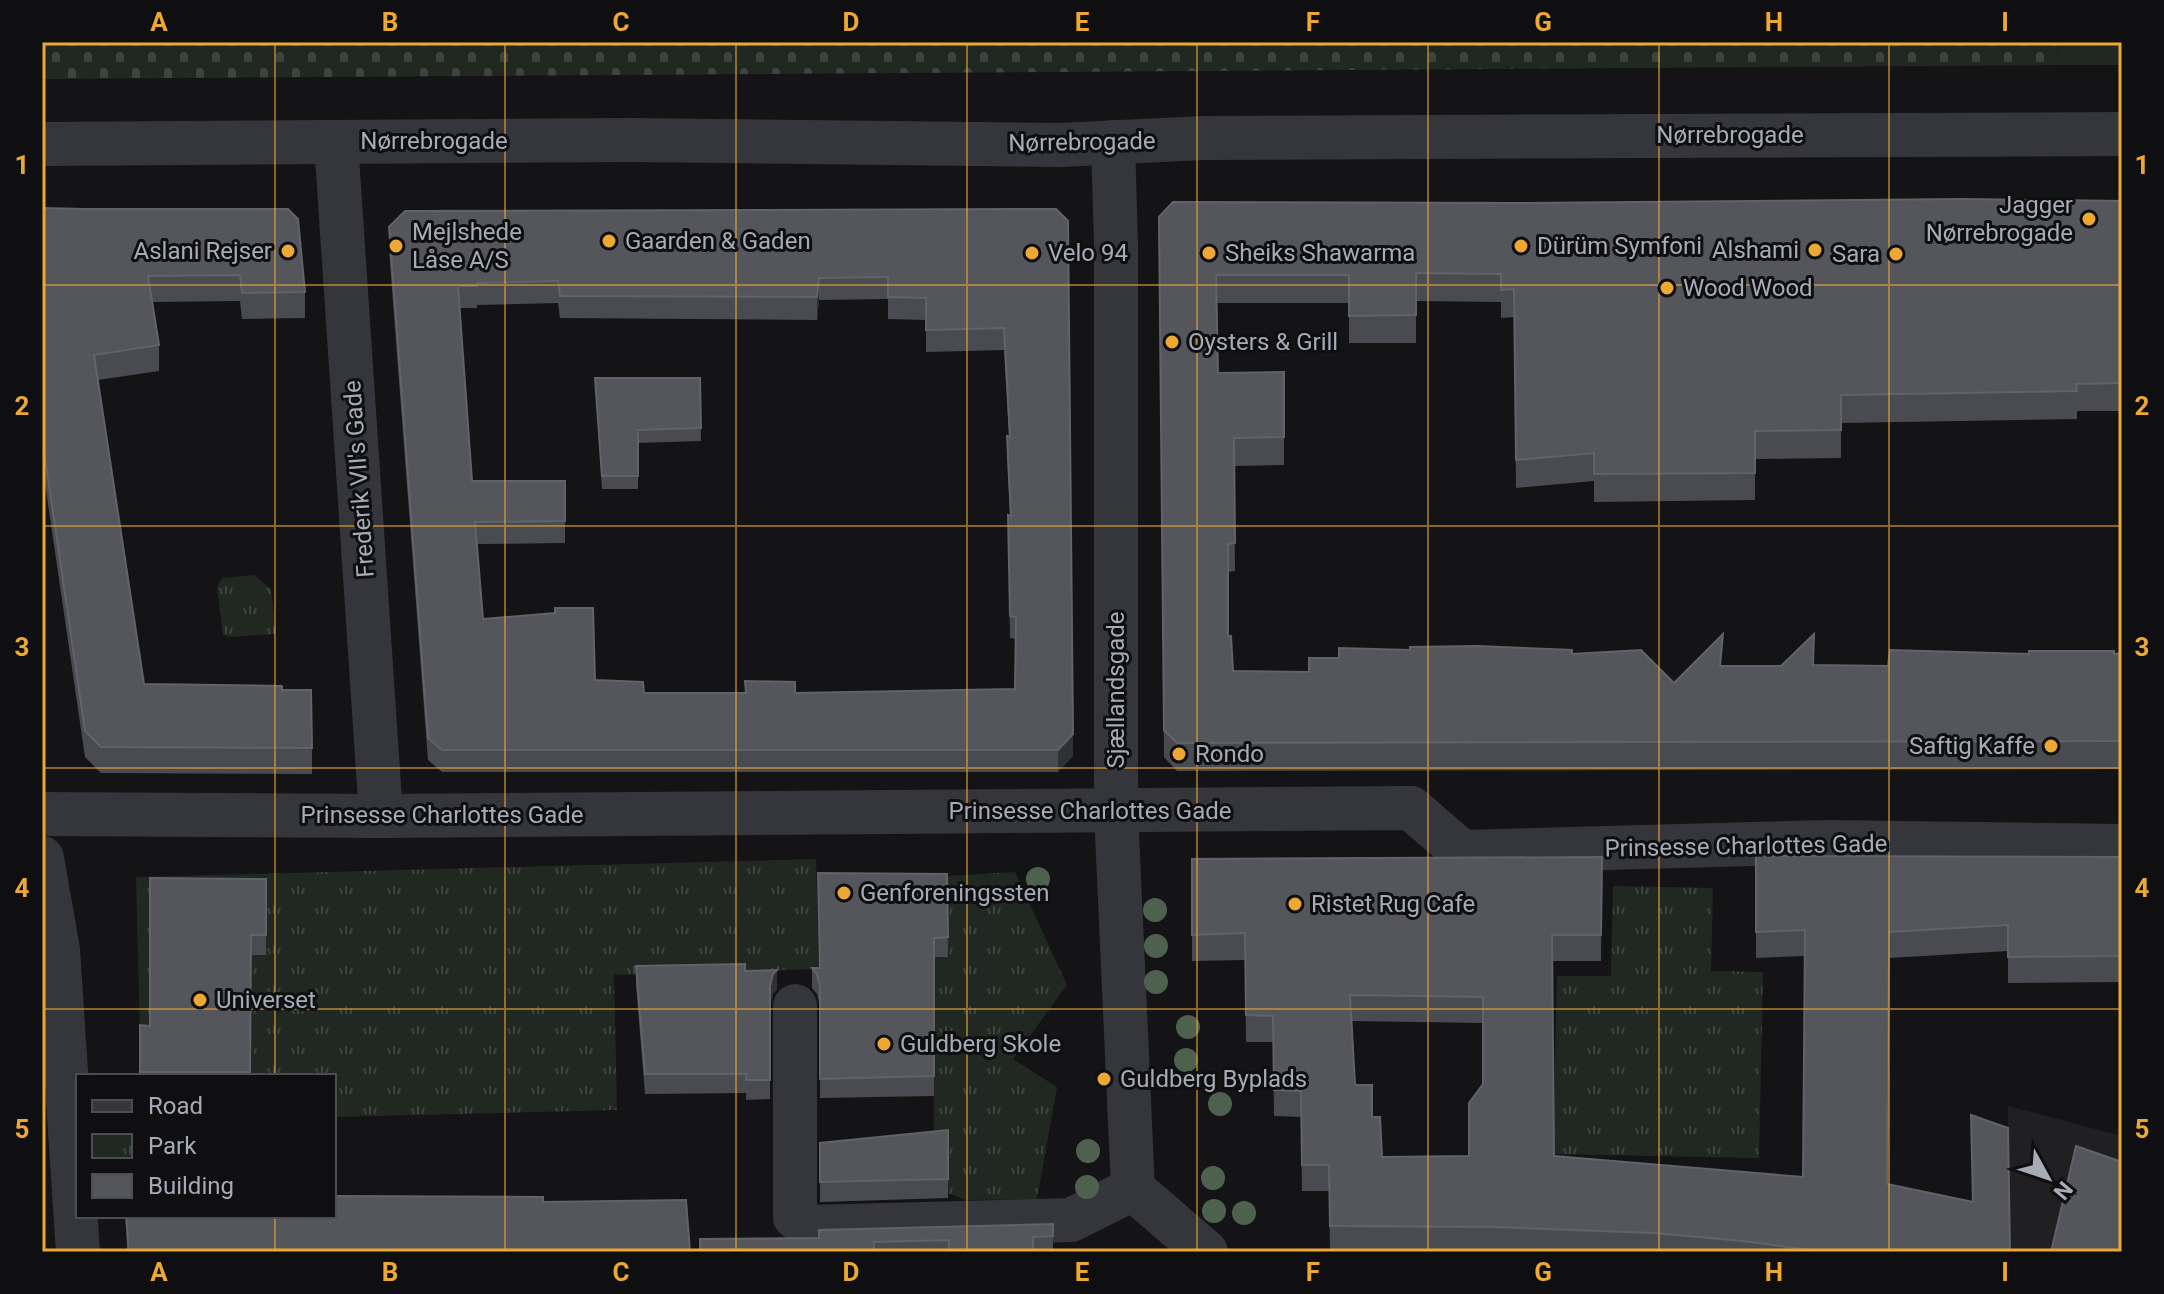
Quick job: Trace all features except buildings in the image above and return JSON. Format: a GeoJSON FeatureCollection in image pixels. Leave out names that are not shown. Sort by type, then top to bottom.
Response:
{"type":"FeatureCollection","features":[{"type":"Feature","properties":{"kind":"street","name":"Nørrebrogade"},"geometry":{"type":"LineString","coordinates":[[42,144],[645,140],[1050,145],[1202,138],[2122,134]]}},
{"type":"Feature","properties":{"kind":"street","name":"Frederik VII's Gade"},"geometry":{"type":"LineString","coordinates":[[336,142],[381,816]]}},
{"type":"Feature","properties":{"kind":"street","name":"Sjællandsgade"},"geometry":{"type":"LineString","coordinates":[[1113,142],[1116,245],[1116,811],[1133,1189]]}},
{"type":"Feature","properties":{"kind":"street","name":"Prinsesse Charlottes Gade"},"geometry":{"type":"LineString","coordinates":[[42,814],[381,816],[1411,808],[1462,852],[1828,842],[2122,846]]}},
{"type":"Feature","properties":{"kind":"street"},"geometry":{"type":"LineString","coordinates":[[42,858],[78,1252]]}},
{"type":"Feature","properties":{"kind":"street"},"geometry":{"type":"LineString","coordinates":[[795,1006],[795,1217],[810,1227],[1071,1220],[1133,1189],[1206,1252]]}},
{"type":"Feature","properties":{"kind":"shaded area"},"geometry":{"type":"Polygon","coordinates":[[[2008,1106],[2122,1136],[2122,1252],[2009,1252],[2008,1106]]]}},
{"type":"Feature","properties":{"kind":"green space"},"geometry":{"type":"Polygon","coordinates":[[[42,42],[2058,42],[2057,65],[42,79],[42,42]]]}},
{"type":"Feature","properties":{"kind":"green space"},"geometry":{"type":"Polygon","coordinates":[[[2058,42],[2122,42],[2122,65],[2057,65],[2058,42]]]}},
{"type":"Feature","properties":{"kind":"green space"},"geometry":{"type":"Polygon","coordinates":[[[254,575],[271,589],[276,634],[223,635],[217,587],[222,578],[254,575]]]}},
{"type":"Feature","properties":{"kind":"green space"},"geometry":{"type":"Polygon","coordinates":[[[816,859],[819,969],[614,975],[617,1110],[336,1117],[336,1074],[141,1074],[136,877],[816,859]]]}},
{"type":"Feature","properties":{"kind":"green space"},"geometry":{"type":"Polygon","coordinates":[[[1015,872],[1067,985],[1013,1059],[1057,1087],[1037,1199],[965,1200],[948,1193],[948,1131],[934,1130],[934,957],[947,957],[947,876],[1015,872]]]}},
{"type":"Feature","properties":{"kind":"green space"},"geometry":{"type":"Polygon","coordinates":[[[1613,886],[1713,888],[1711,971],[1763,972],[1759,1158],[1553,1154],[1557,976],[1611,976],[1613,886]]]}},
{"type":"Feature","properties":{"kind":"place","name":"Jagger Nørrebrogade"},"geometry":{"type":"Point","coordinates":[2089,219]}},
{"type":"Feature","properties":{"kind":"place","name":"Gaarden & Gaden"},"geometry":{"type":"Point","coordinates":[609,241]}},
{"type":"Feature","properties":{"kind":"place","name":"Mejlshede Låse A/S"},"geometry":{"type":"Point","coordinates":[396,246]}},
{"type":"Feature","properties":{"kind":"place","name":"Dürüm Symfoni"},"geometry":{"type":"Point","coordinates":[1521,246]}},
{"type":"Feature","properties":{"kind":"place","name":"Alshami"},"geometry":{"type":"Point","coordinates":[1815,250]}},
{"type":"Feature","properties":{"kind":"place","name":"Aslani Rejser"},"geometry":{"type":"Point","coordinates":[288,251]}},
{"type":"Feature","properties":{"kind":"place","name":"Velo 94"},"geometry":{"type":"Point","coordinates":[1032,253]}},
{"type":"Feature","properties":{"kind":"place","name":"Sheiks Shawarma"},"geometry":{"type":"Point","coordinates":[1209,253]}},
{"type":"Feature","properties":{"kind":"place","name":"Sara"},"geometry":{"type":"Point","coordinates":[1896,254]}},
{"type":"Feature","properties":{"kind":"place","name":"Wood Wood"},"geometry":{"type":"Point","coordinates":[1667,288]}},
{"type":"Feature","properties":{"kind":"place","name":"Oysters & Grill"},"geometry":{"type":"Point","coordinates":[1172,342]}},
{"type":"Feature","properties":{"kind":"place","name":"Saftig Kaffe"},"geometry":{"type":"Point","coordinates":[2051,746]}},
{"type":"Feature","properties":{"kind":"place","name":"Rondo"},"geometry":{"type":"Point","coordinates":[1179,754]}},
{"type":"Feature","properties":{"kind":"place","name":"Genforeningssten"},"geometry":{"type":"Point","coordinates":[844,893]}},
{"type":"Feature","properties":{"kind":"place","name":"Ristet Rug Cafe"},"geometry":{"type":"Point","coordinates":[1295,904]}},
{"type":"Feature","properties":{"kind":"place","name":"Universet"},"geometry":{"type":"Point","coordinates":[200,1000]}},
{"type":"Feature","properties":{"kind":"place","name":"Guldberg Skole"},"geometry":{"type":"Point","coordinates":[884,1044]}},
{"type":"Feature","properties":{"kind":"place","name":"Guldberg Byplads"},"geometry":{"type":"Point","coordinates":[1104,1079]}}]}
